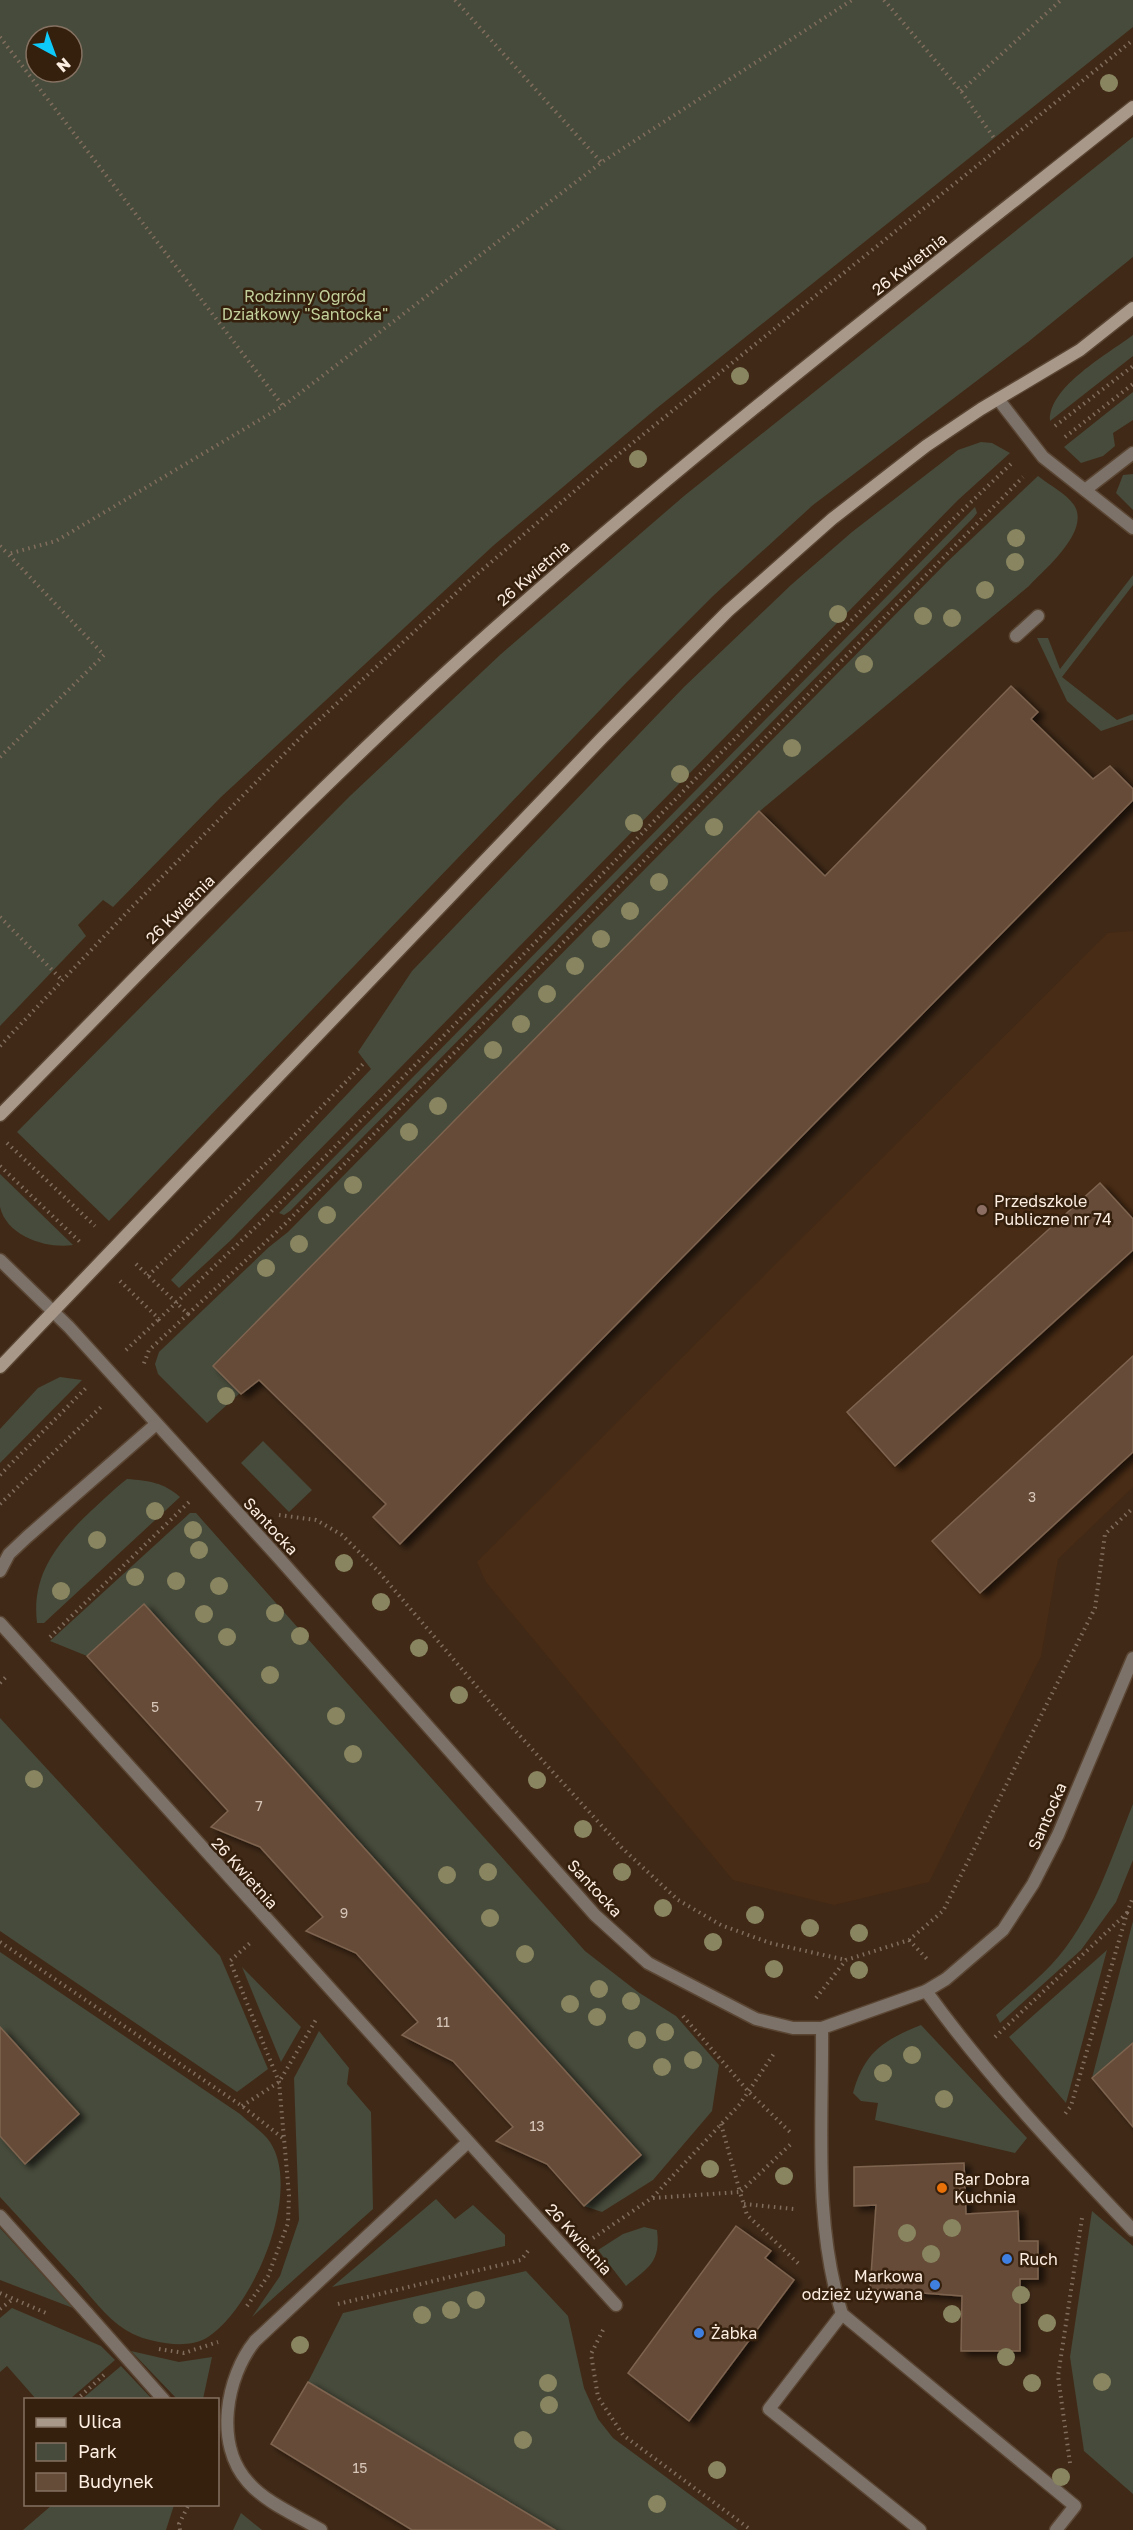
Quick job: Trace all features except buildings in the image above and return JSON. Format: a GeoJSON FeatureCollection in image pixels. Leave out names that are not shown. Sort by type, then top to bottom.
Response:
{"type":"FeatureCollection","features":[{"type":"Feature","properties":{"kind":"street","name":"26 Kwietnia"},"geometry":{"type":"LineString","coordinates":[[0,1115],[347,765],[510,614],[776,390],[1133,107]]}},
{"type":"Feature","properties":{"kind":"street"},"geometry":{"type":"LineString","coordinates":[[0,1367],[594,747],[728,611],[874,485],[938,437],[1080,350],[1133,309]]}},
{"type":"Feature","properties":{"kind":"street"},"geometry":{"type":"LineString","coordinates":[[998,399],[1043,457],[1133,528]]}},
{"type":"Feature","properties":{"kind":"street"},"geometry":{"type":"LineString","coordinates":[[1085,490],[1133,453]]}},
{"type":"Feature","properties":{"kind":"street"},"geometry":{"type":"LineString","coordinates":[[1016,636],[1038,616]]}},
{"type":"Feature","properties":{"kind":"street"},"geometry":{"type":"LineString","coordinates":[[0,1260],[54,1311]]}},
{"type":"Feature","properties":{"kind":"street","name":"Santocka"},"geometry":{"type":"LineString","coordinates":[[54,1311],[278,1557],[595,1915],[648,1963],[756,2019],[793,2028],[822,2028],[926,1991],[946,1979],[1003,1930],[1033,1884],[1058,1835],[1133,1658]]}},
{"type":"Feature","properties":{"kind":"street"},"geometry":{"type":"LineString","coordinates":[[0,1571],[9,1554],[27,1537],[156,1425]]}},
{"type":"Feature","properties":{"kind":"street","name":"26 Kwietnia"},"geometry":{"type":"LineString","coordinates":[[0,1623],[270,1925],[333,1991],[616,2305]]}},
{"type":"Feature","properties":{"kind":"street"},"geometry":{"type":"LineString","coordinates":[[926,1991],[972,2051],[1046,2138],[1133,2230]]}},
{"type":"Feature","properties":{"kind":"street"},"geometry":{"type":"LineString","coordinates":[[822,2028],[822,2213],[830,2268],[842,2314],[1075,2506],[1056,2530]]}},
{"type":"Feature","properties":{"kind":"street"},"geometry":{"type":"LineString","coordinates":[[321,2530],[249,2484],[237,2466],[223,2435],[231,2388],[245,2354],[255,2341],[301,2301],[468,2142]]}},
{"type":"Feature","properties":{"kind":"street"},"geometry":{"type":"LineString","coordinates":[[0,2216],[162,2398]]}},
{"type":"Feature","properties":{"kind":"street"},"geometry":{"type":"LineString","coordinates":[[842,2314],[769,2409],[920,2530]]}},
{"type":"Feature","properties":{"kind":"path"},"geometry":{"type":"LineString","coordinates":[[455,0],[602,162]]}},
{"type":"Feature","properties":{"kind":"path"},"geometry":{"type":"LineString","coordinates":[[8,554],[56,541],[283,406],[602,162],[852,0]]}},
{"type":"Feature","properties":{"kind":"path"},"geometry":{"type":"LineString","coordinates":[[884,0],[961,91],[994,138]]}},
{"type":"Feature","properties":{"kind":"path"},"geometry":{"type":"LineString","coordinates":[[961,91],[1061,0]]}},
{"type":"Feature","properties":{"kind":"path"},"geometry":{"type":"LineString","coordinates":[[0,37],[283,406]]}},
{"type":"Feature","properties":{"kind":"path"},"geometry":{"type":"LineString","coordinates":[[0,1046],[132,907],[306,732],[469,581],[604,466],[1133,40]]}},
{"type":"Feature","properties":{"kind":"path"},"geometry":{"type":"LineString","coordinates":[[0,1475],[106,1369],[262,1221],[926,545],[1000,473],[1133,366]]}},
{"type":"Feature","properties":{"kind":"path"},"geometry":{"type":"LineString","coordinates":[[148,1369],[145,1364],[149,1350],[285,1224],[1043,457],[1133,384]]}},
{"type":"Feature","properties":{"kind":"path"},"geometry":{"type":"LineString","coordinates":[[0,546],[104,655],[0,757]]}},
{"type":"Feature","properties":{"kind":"path"},"geometry":{"type":"LineString","coordinates":[[0,917],[62,980]]}},
{"type":"Feature","properties":{"kind":"path"},"geometry":{"type":"LineString","coordinates":[[148,1276],[281,1149],[365,1062]]}},
{"type":"Feature","properties":{"kind":"path"},"geometry":{"type":"LineString","coordinates":[[7,1143],[100,1231]]}},
{"type":"Feature","properties":{"kind":"path"},"geometry":{"type":"LineString","coordinates":[[0,1166],[80,1242]]}},
{"type":"Feature","properties":{"kind":"path"},"geometry":{"type":"LineString","coordinates":[[133,1262],[188,1314]]}},
{"type":"Feature","properties":{"kind":"path"},"geometry":{"type":"LineString","coordinates":[[119,1280],[159,1319]]}},
{"type":"Feature","properties":{"kind":"path"},"geometry":{"type":"LineString","coordinates":[[0,1504],[104,1404]]}},
{"type":"Feature","properties":{"kind":"path"},"geometry":{"type":"LineString","coordinates":[[46,1640],[191,1500]]}},
{"type":"Feature","properties":{"kind":"path"},"geometry":{"type":"LineString","coordinates":[[272,1507],[279,1515],[316,1520],[342,1535],[379,1572],[501,1715],[622,1848],[678,1900],[721,1925],[751,1936],[846,1960]]}},
{"type":"Feature","properties":{"kind":"path"},"geometry":{"type":"LineString","coordinates":[[1051,1695],[1095,1608],[1105,1534],[1133,1508]]}},
{"type":"Feature","properties":{"kind":"path"},"geometry":{"type":"LineString","coordinates":[[1046,2138],[1071,2106],[1133,1897]]}},
{"type":"Feature","properties":{"kind":"path"},"geometry":{"type":"LineString","coordinates":[[972,2051],[996,2036],[1127,1913]]}},
{"type":"Feature","properties":{"kind":"path"},"geometry":{"type":"LineString","coordinates":[[245,2309],[268,2276],[288,2223],[289,2195],[279,2082],[230,1961],[270,1925]]}},
{"type":"Feature","properties":{"kind":"path"},"geometry":{"type":"LineString","coordinates":[[0,1942],[242,2106],[285,2139]]}},
{"type":"Feature","properties":{"kind":"path"},"geometry":{"type":"LineString","coordinates":[[242,2106],[279,2082],[333,1991]]}},
{"type":"Feature","properties":{"kind":"path"},"geometry":{"type":"LineString","coordinates":[[1075,2506],[1058,2376],[1088,2182]]}},
{"type":"Feature","properties":{"kind":"path"},"geometry":{"type":"LineString","coordinates":[[652,2198],[740,2192],[747,2215],[804,2268],[830,2268]]}},
{"type":"Feature","properties":{"kind":"path"},"geometry":{"type":"LineString","coordinates":[[744,2204],[822,2213]]}},
{"type":"Feature","properties":{"kind":"path"},"geometry":{"type":"LineString","coordinates":[[301,2301],[339,2304],[521,2260],[545,2226]]}},
{"type":"Feature","properties":{"kind":"path"},"geometry":{"type":"LineString","coordinates":[[0,2293],[53,2315]]}},
{"type":"Feature","properties":{"kind":"path"},"geometry":{"type":"LineString","coordinates":[[0,2309],[13,2299]]}},
{"type":"Feature","properties":{"kind":"path"},"geometry":{"type":"LineString","coordinates":[[616,2305],[591,2354],[598,2397],[623,2435],[751,2530]]}},
{"type":"Feature","properties":{"kind":"path"},"geometry":{"type":"LineString","coordinates":[[109,2338],[184,2353],[215,2345],[221,2338]]}},
{"type":"Feature","properties":{"kind":"path"},"geometry":{"type":"LineString","coordinates":[[78,2398],[125,2356]]}},
{"type":"Feature","properties":{"kind":"path"},"geometry":{"type":"LineString","coordinates":[[180,2530],[179,2524],[188,2506]]}},
{"type":"Feature","properties":{"kind":"shaded area","name":"Przedszkole Publiczne nr 74"},"geometry":{"type":"Polygon","coordinates":[[[1133,931],[1133,1487],[1058,1559],[1041,1656],[929,1882],[834,1905],[733,1880],[486,1582],[477,1562],[1108,933],[1133,931]]]}},
{"type":"Feature","properties":{"kind":"green space","name":"Rodzinny Ogród Działkowy \"Santocka\""},"geometry":{"type":"Polygon","coordinates":[[[0,0],[1133,0],[1133,27],[657,408],[494,545],[221,797],[113,907],[103,900],[78,925],[86,936],[0,1026],[0,0]]]}},
{"type":"Feature","properties":{"kind":"green space"},"geometry":{"type":"Polygon","coordinates":[[[1133,137],[1133,257],[1028,342],[813,505],[713,596],[625,684],[109,1221],[17,1132],[350,796],[501,654],[684,496],[1133,137]]]}},
{"type":"Feature","properties":{"kind":"green space"},"geometry":{"type":"Polygon","coordinates":[[[1133,335],[1133,356],[1050,421],[1052,408],[1069,384],[1081,372],[1133,335]]]}},
{"type":"Feature","properties":{"kind":"green space"},"geometry":{"type":"Polygon","coordinates":[[[1133,392],[1133,420],[1113,433],[1115,446],[1103,456],[1081,463],[1064,447],[1133,392]]]}},
{"type":"Feature","properties":{"kind":"green space"},"geometry":{"type":"Polygon","coordinates":[[[981,442],[992,443],[1010,453],[958,500],[230,1241],[179,1288],[171,1280],[371,1069],[358,1052],[412,971],[684,687],[791,585],[852,532],[958,450],[981,442]]]}},
{"type":"Feature","properties":{"kind":"green space"},"geometry":{"type":"Polygon","coordinates":[[[1133,474],[1133,510],[1116,493],[1123,475],[1133,474]]]}},
{"type":"Feature","properties":{"kind":"green space"},"geometry":{"type":"Polygon","coordinates":[[[1038,476],[1071,501],[1078,515],[1071,538],[1055,560],[1029,586],[760,811],[213,1366],[240,1393],[207,1423],[158,1374],[155,1364],[159,1352],[269,1247],[288,1232],[946,563],[1038,476]]]}},
{"type":"Feature","properties":{"kind":"green space"},"geometry":{"type":"Polygon","coordinates":[[[975,507],[977,513],[973,518],[290,1211],[284,1215],[279,1213],[975,507]]]}},
{"type":"Feature","properties":{"kind":"green space"},"geometry":{"type":"Polygon","coordinates":[[[1133,575],[1133,585],[1062,677],[1117,720],[1133,714],[1133,720],[1101,731],[1067,701],[1037,638],[1048,638],[1060,669],[1133,575]]]}},
{"type":"Feature","properties":{"kind":"green space"},"geometry":{"type":"Polygon","coordinates":[[[0,1174],[73,1245],[41,1243],[30,1239],[11,1226],[0,1207],[0,1174]]]}},
{"type":"Feature","properties":{"kind":"green space"},"geometry":{"type":"Polygon","coordinates":[[[60,1377],[82,1380],[0,1463],[0,1429],[38,1388],[60,1377]]]}},
{"type":"Feature","properties":{"kind":"green space"},"geometry":{"type":"Polygon","coordinates":[[[263,1441],[312,1490],[289,1512],[241,1463],[263,1441]]]}},
{"type":"Feature","properties":{"kind":"green space"},"geometry":{"type":"Polygon","coordinates":[[[127,1479],[155,1483],[168,1488],[180,1497],[44,1623],[37,1623],[38,1589],[43,1574],[58,1547],[80,1522],[127,1479]]]}},
{"type":"Feature","properties":{"kind":"green space"},"geometry":{"type":"Polygon","coordinates":[[[190,1513],[196,1513],[585,1951],[638,1992],[676,2016],[719,2065],[712,2111],[653,2180],[602,2212],[584,2206],[640,2154],[144,1605],[87,1656],[50,1641],[190,1513]]]}},
{"type":"Feature","properties":{"kind":"green space"},"geometry":{"type":"Polygon","coordinates":[[[0,1718],[220,1956],[268,2069],[237,2092],[0,1931],[0,1718]]]}},
{"type":"Feature","properties":{"kind":"green space"},"geometry":{"type":"Polygon","coordinates":[[[1133,1804],[1133,1860],[1116,1902],[1081,1950],[1000,2023],[996,2015],[1051,1965],[1078,1929],[1099,1889],[1133,1804]]]}},
{"type":"Feature","properties":{"kind":"green space"},"geometry":{"type":"Polygon","coordinates":[[[1133,1921],[1133,2043],[1092,2078],[1133,1921]]]}},
{"type":"Feature","properties":{"kind":"green space"},"geometry":{"type":"Polygon","coordinates":[[[1107,1950],[1066,2103],[1009,2037],[1107,1950]]]}},
{"type":"Feature","properties":{"kind":"green space"},"geometry":{"type":"Polygon","coordinates":[[[0,1952],[240,2114],[270,2142],[279,2164],[281,2189],[277,2218],[268,2247],[256,2276],[241,2301],[225,2322],[208,2337],[191,2343],[170,2344],[133,2334],[117,2324],[0,2197],[0,2136],[25,2164],[79,2114],[0,2027],[0,1952]]]}},
{"type":"Feature","properties":{"kind":"green space"},"geometry":{"type":"Polygon","coordinates":[[[242,1967],[301,2027],[281,2062],[242,1967]]]}},
{"type":"Feature","properties":{"kind":"green space"},"geometry":{"type":"Polygon","coordinates":[[[921,2025],[1027,2138],[1015,2153],[875,2120],[878,2103],[861,2101],[853,2093],[863,2068],[877,2050],[896,2036],[921,2025]]]}},
{"type":"Feature","properties":{"kind":"green space"},"geometry":{"type":"Polygon","coordinates":[[[319,2031],[349,2068],[347,2084],[371,2112],[373,2209],[252,2317],[280,2276],[299,2220],[294,2078],[319,2031]]]}},
{"type":"Feature","properties":{"kind":"green space"},"geometry":{"type":"Polygon","coordinates":[[[436,2199],[455,2219],[473,2205],[505,2235],[505,2246],[332,2287],[436,2199]]]}},
{"type":"Feature","properties":{"kind":"green space"},"geometry":{"type":"Polygon","coordinates":[[[1092,2211],[1133,2246],[1133,2494],[1084,2451],[1070,2357],[1092,2211]]]}},
{"type":"Feature","properties":{"kind":"green space"},"geometry":{"type":"Polygon","coordinates":[[[644,2227],[657,2230],[658,2241],[655,2257],[647,2268],[626,2286],[598,2250],[623,2234],[644,2227]]]}},
{"type":"Feature","properties":{"kind":"green space"},"geometry":{"type":"Polygon","coordinates":[[[0,2228],[73,2308],[0,2280],[0,2228]]]}},
{"type":"Feature","properties":{"kind":"green space"},"geometry":{"type":"Polygon","coordinates":[[[526,2271],[568,2316],[584,2388],[598,2419],[613,2438],[738,2530],[555,2530],[308,2382],[343,2313],[526,2271]]]}},
{"type":"Feature","properties":{"kind":"green space"},"geometry":{"type":"Polygon","coordinates":[[[12,2308],[101,2346],[115,2360],[71,2398],[35,2398],[7,2366],[0,2372],[0,2318],[12,2308]]]}},
{"type":"Feature","properties":{"kind":"green space"},"geometry":{"type":"Polygon","coordinates":[[[131,2351],[179,2362],[212,2357],[203,2398],[176,2398],[131,2351]]]}},
{"type":"Feature","properties":{"kind":"green space"},"geometry":{"type":"Polygon","coordinates":[[[121,2366],[151,2398],[83,2398],[121,2366]]]}},
{"type":"Feature","properties":{"kind":"green space"},"geometry":{"type":"Polygon","coordinates":[[[51,2506],[174,2506],[166,2530],[23,2530],[51,2506]]]}},
{"type":"Feature","properties":{"kind":"green space"},"geometry":{"type":"Polygon","coordinates":[[[241,2513],[262,2530],[233,2530],[241,2513]]]}},
{"type":"Feature","properties":{"kind":"place","name":"Przedszkole Publiczne nr 74"},"geometry":{"type":"Point","coordinates":[982,1210]}},
{"type":"Feature","properties":{"kind":"place","name":"Bar Dobra Kuchnia"},"geometry":{"type":"Point","coordinates":[942,2188]}},
{"type":"Feature","properties":{"kind":"place","name":"Ruch"},"geometry":{"type":"Point","coordinates":[1007,2259]}},
{"type":"Feature","properties":{"kind":"place","name":"Markowa odzież używana"},"geometry":{"type":"Point","coordinates":[935,2285]}},
{"type":"Feature","properties":{"kind":"place","name":"Żabka"},"geometry":{"type":"Point","coordinates":[699,2333]}}]}
